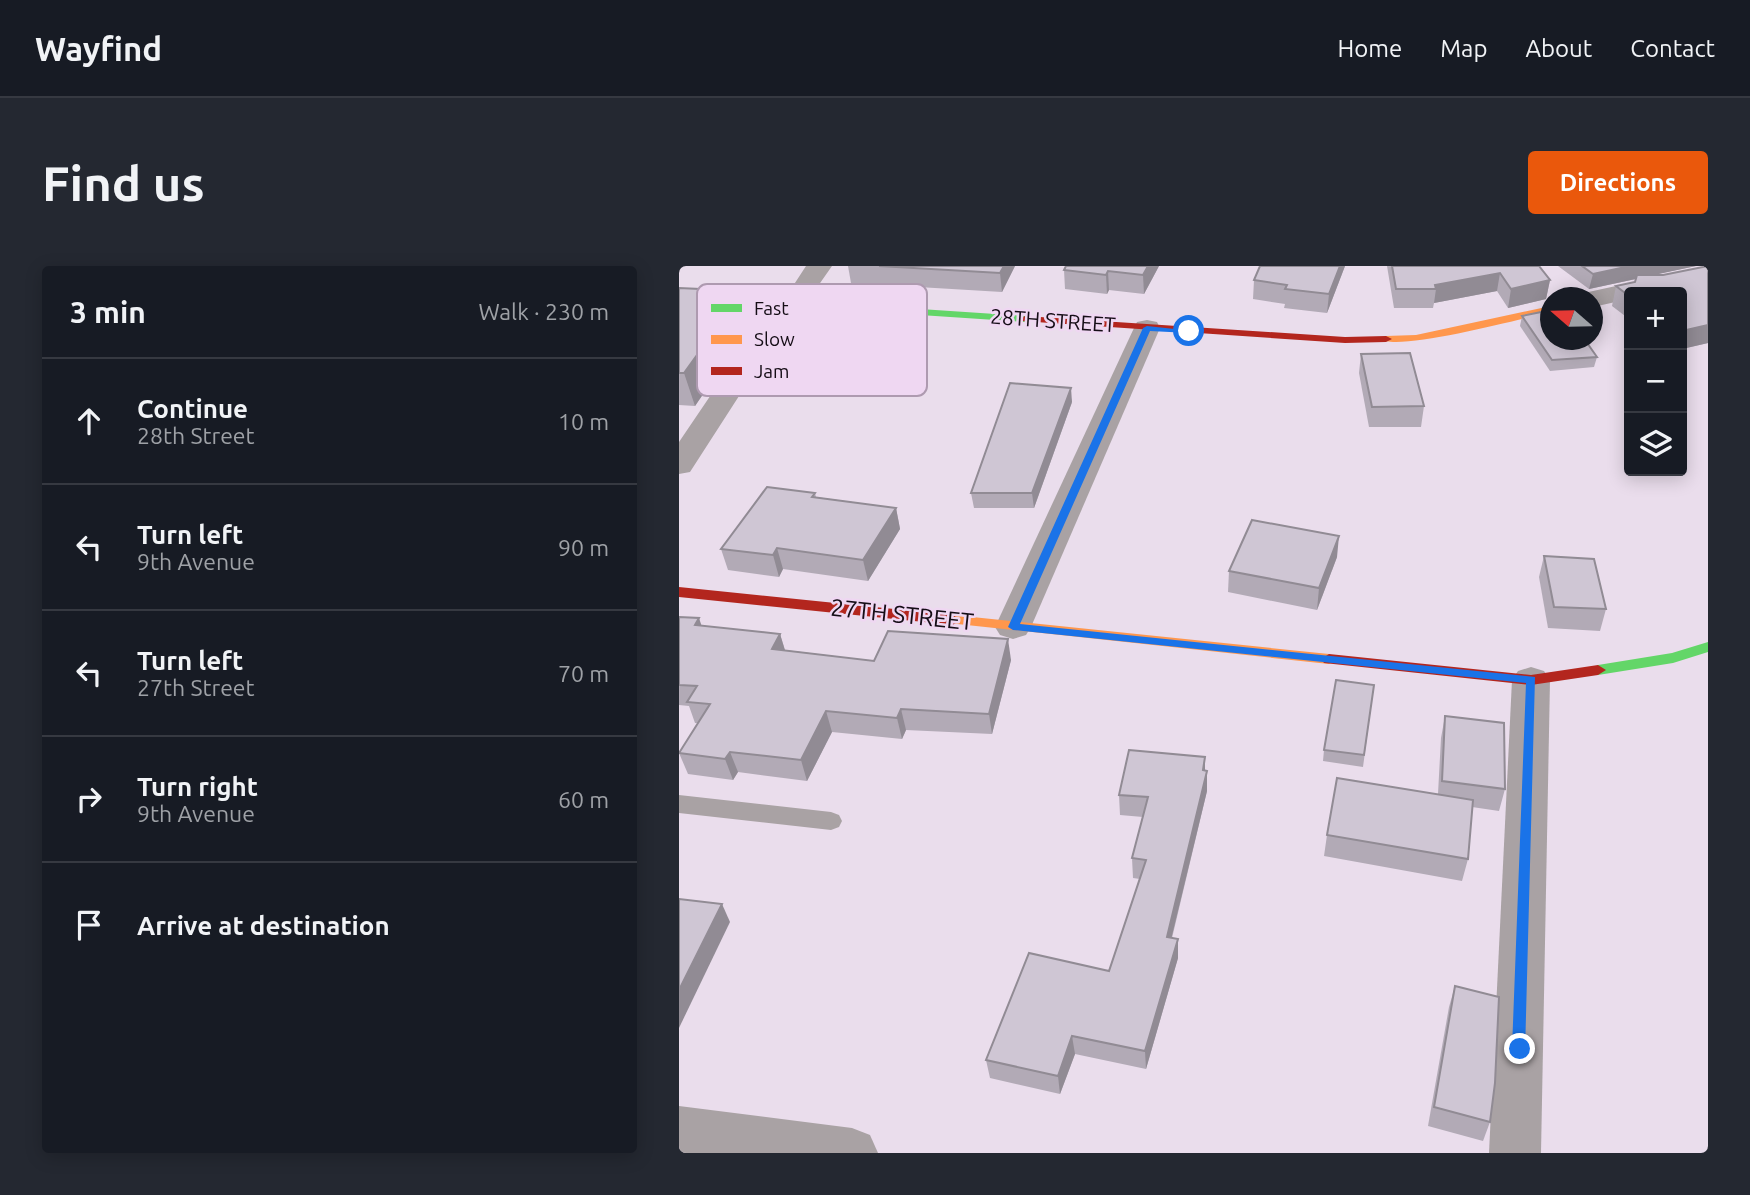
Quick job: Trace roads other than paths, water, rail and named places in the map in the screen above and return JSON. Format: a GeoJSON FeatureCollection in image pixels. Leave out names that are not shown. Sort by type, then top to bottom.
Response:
{"type":"FeatureCollection","features":[{"type":"Feature","properties":{"kind":"street"},"geometry":{"type":"LineString","coordinates":[[806,284],[818,266]]}},
{"type":"Feature","properties":{"kind":"street"},"geometry":{"type":"LineString","coordinates":[[1646,266],[1668,282]]}},
{"type":"Feature","properties":{"kind":"street"},"geometry":{"type":"LineString","coordinates":[[1603,297],[1708,273]]}},
{"type":"Feature","properties":{"kind":"street","name":"28TH STREET"},"geometry":{"type":"LineString","coordinates":[[679,296],[697,297]]}},
{"type":"Feature","properties":{"kind":"street","name":"28TH STREET"},"geometry":{"type":"LineString","coordinates":[[927,313],[1378,341],[1454,331],[1540,311]]}},
{"type":"Feature","properties":{"kind":"street"},"geometry":{"type":"LineString","coordinates":[[1013,627],[1147,328]]}},
{"type":"Feature","properties":{"kind":"street"},"geometry":{"type":"LineString","coordinates":[[679,465],[725,396]]}},
{"type":"Feature","properties":{"kind":"street","name":"27TH STREET"},"geometry":{"type":"LineString","coordinates":[[679,592],[1531,680],[1672,658],[1708,647]]}},
{"type":"Feature","properties":{"kind":"street"},"geometry":{"type":"LineString","coordinates":[[1515,1153],[1531,680]]}},
{"type":"Feature","properties":{"kind":"street"},"geometry":{"type":"LineString","coordinates":[[679,1130],[852,1153]]}},
{"type":"Feature","properties":{"kind":"lane"},"geometry":{"type":"LineString","coordinates":[[679,804],[831,821]]}}]}
